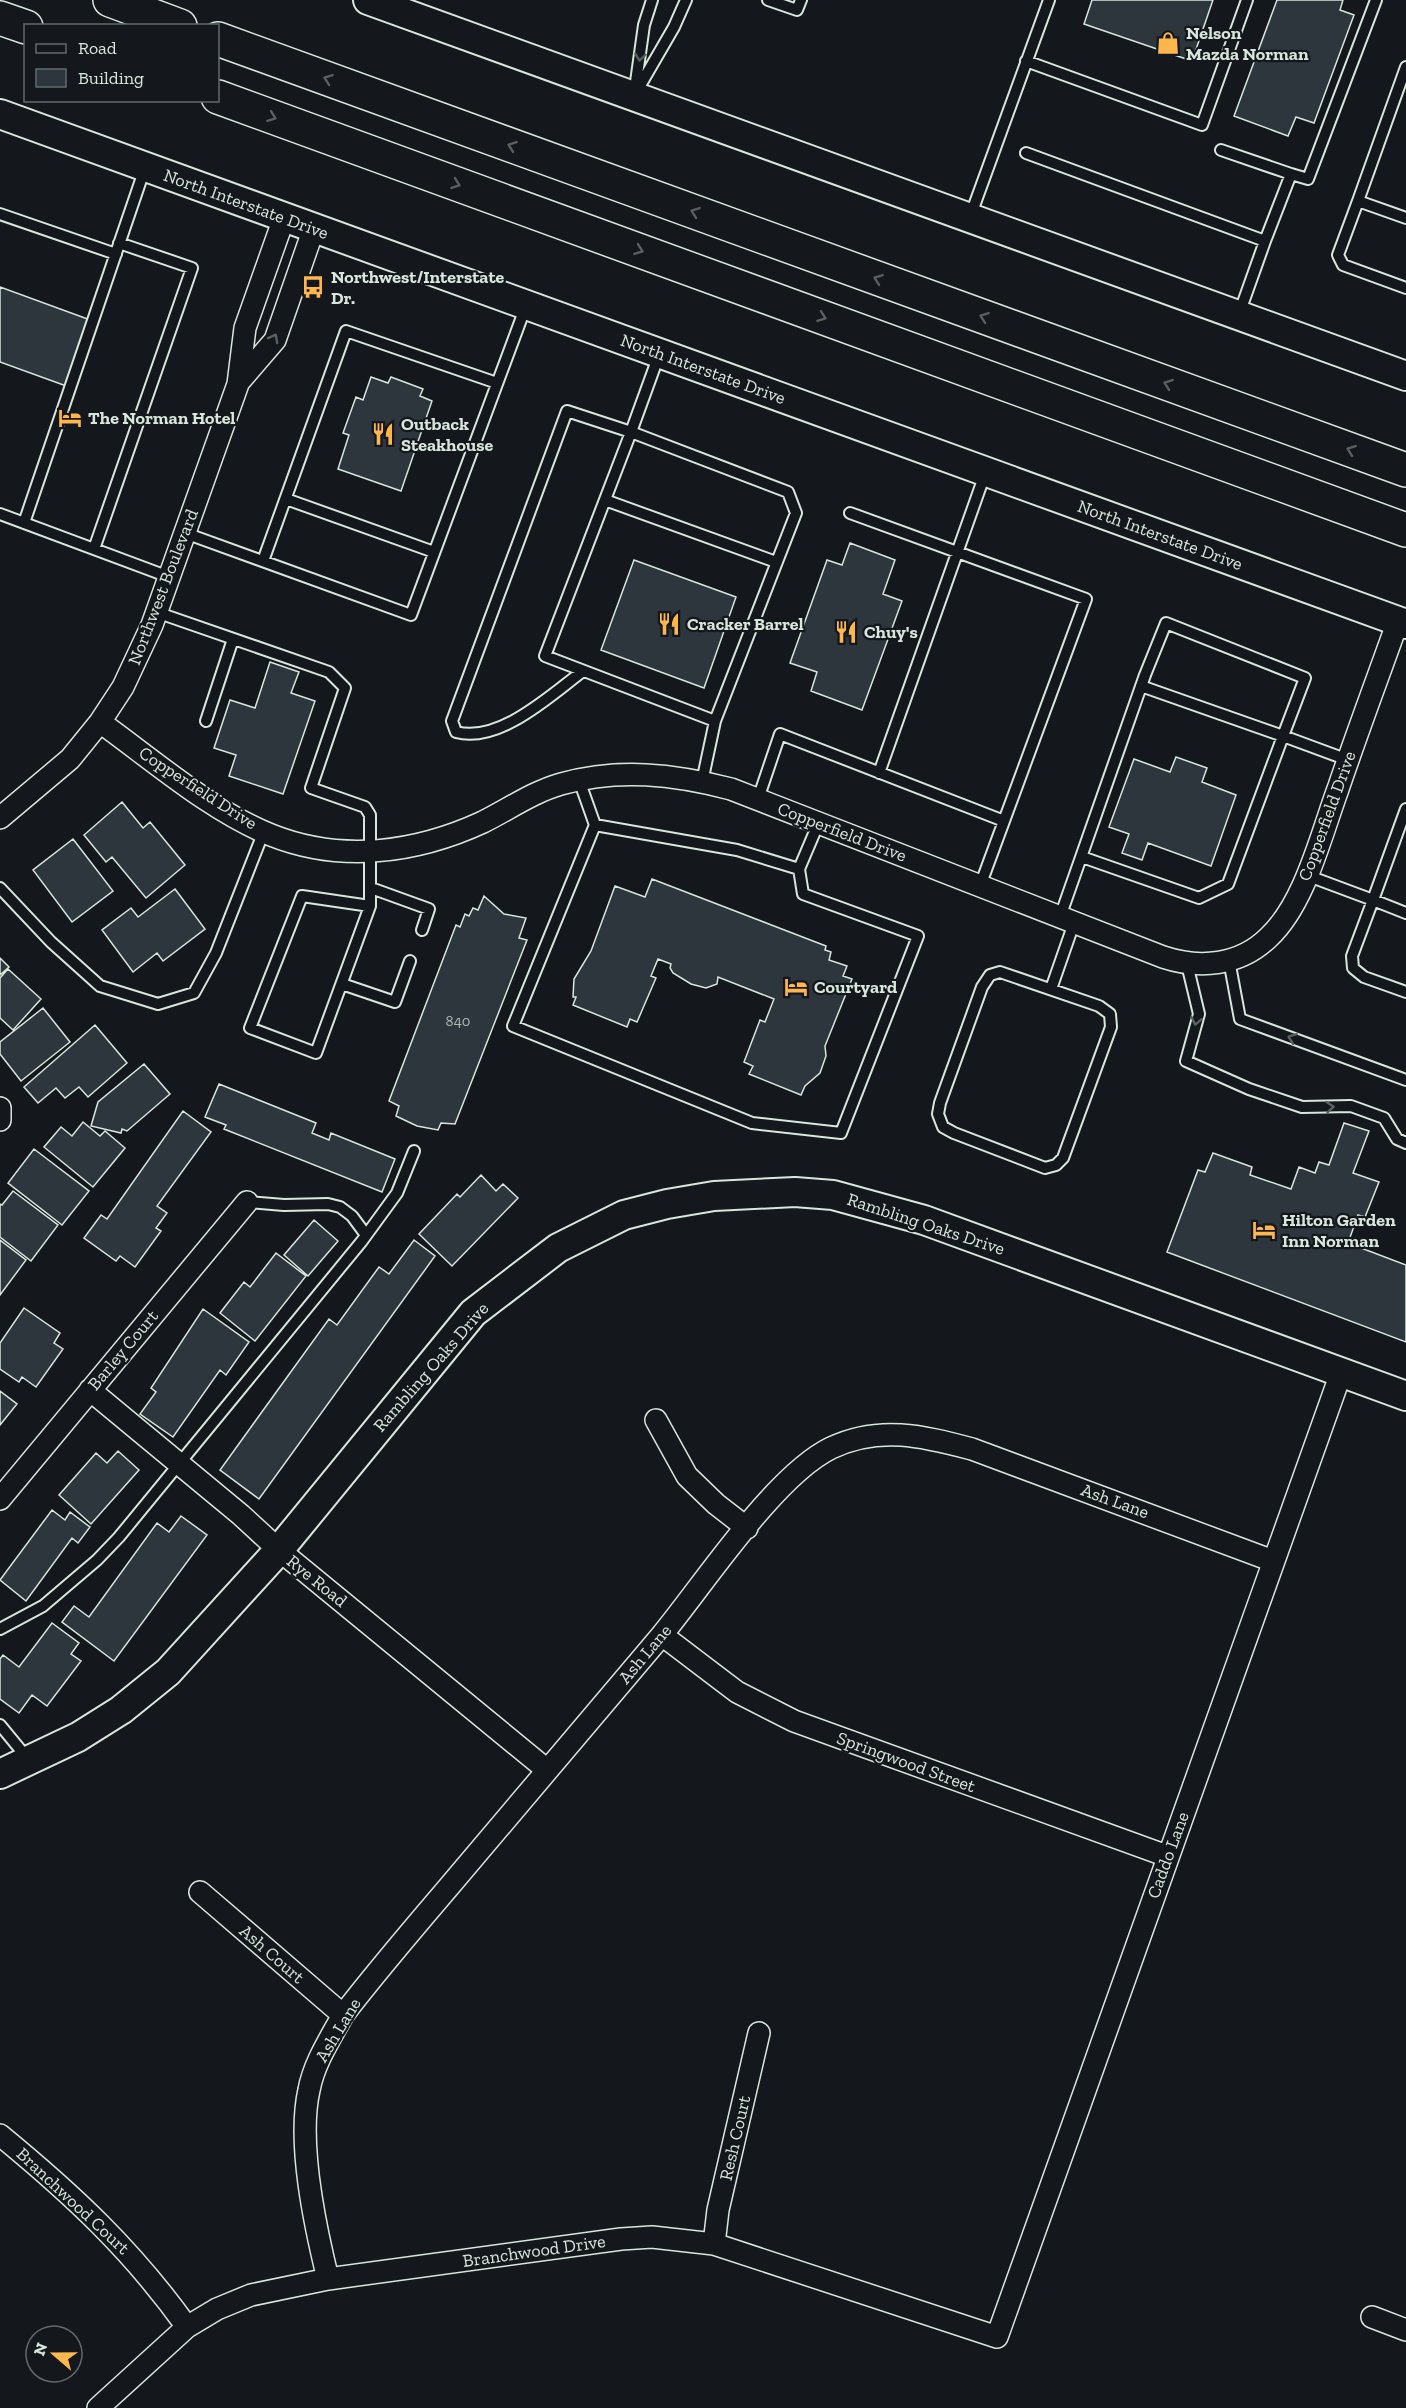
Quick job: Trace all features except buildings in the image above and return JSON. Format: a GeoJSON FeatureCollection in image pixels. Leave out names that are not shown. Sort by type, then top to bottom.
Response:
{"type":"FeatureCollection","features":[{"type":"Feature","properties":{"kind":"highway"},"geometry":{"type":"LineString","coordinates":[[110,0],[175,24]]}},
{"type":"Feature","properties":{"kind":"highway"},"geometry":{"type":"LineString","coordinates":[[0,18],[24,28]]}},
{"type":"Feature","properties":{"kind":"highway"},"geometry":{"type":"LineString","coordinates":[[0,25],[24,29]]}},
{"type":"Feature","properties":{"kind":"highway"},"geometry":{"type":"LineString","coordinates":[[219,39],[1406,470]]}},
{"type":"Feature","properties":{"kind":"highway"},"geometry":{"type":"LineString","coordinates":[[219,97],[1406,530]]}},
{"type":"Feature","properties":{"kind":"main road"},"geometry":{"type":"LineString","coordinates":[[368,0],[1406,376]]}},
{"type":"Feature","properties":{"kind":"main road","name":"North Interstate Drive"},"geometry":{"type":"LineString","coordinates":[[0,114],[1402,622]]}},
{"type":"Feature","properties":{"kind":"main road","name":"Rambling Oaks Drive"},"geometry":{"type":"LineString","coordinates":[[0,1774],[30,1762],[78,1737],[121,1710],[168,1672],[279,1550],[473,1314],[511,1282],[558,1248],[624,1215],[667,1204],[714,1196],[795,1192],[833,1195],[874,1204],[924,1220],[1406,1396]]}},
{"type":"Feature","properties":{"kind":"street","name":"Northwest Boulevard"},"geometry":{"type":"LineString","coordinates":[[0,818],[70,759],[100,722],[123,687],[156,612],[238,384],[245,328],[284,218]]}},
{"type":"Feature","properties":{"kind":"street","name":"Northwest Boulevard"},"geometry":{"type":"LineString","coordinates":[[238,384],[274,340],[314,228]]}},
{"type":"Feature","properties":{"kind":"street","name":"Copperfield Drive"},"geometry":{"type":"LineString","coordinates":[[100,722],[215,804],[264,831],[322,849],[372,851],[400,849],[447,836],[483,822],[532,796],[579,780],[603,775],[633,773],[672,776],[702,782],[758,799],[1067,920],[1187,964],[1205,966],[1248,953],[1275,931],[1292,908],[1402,622]]}},
{"type":"Feature","properties":{"kind":"street"},"geometry":{"type":"LineString","coordinates":[[0,1108],[0,1120]]}},
{"type":"Feature","properties":{"kind":"street","name":"Barley Court"},"geometry":{"type":"LineString","coordinates":[[0,1499],[247,1202]]}},
{"type":"Feature","properties":{"kind":"street","name":"Caddo Lane"},"geometry":{"type":"LineString","coordinates":[[997,2337],[1341,1373]]}},
{"type":"Feature","properties":{"kind":"street","name":"Rye Road"},"geometry":{"type":"LineString","coordinates":[[90,1390],[279,1550],[547,1770]]}},
{"type":"Feature","properties":{"kind":"street"},"geometry":{"type":"LineString","coordinates":[[656,1420],[687,1476],[747,1528]]}},
{"type":"Feature","properties":{"kind":"street","name":"Ash Lane"},"geometry":{"type":"LineString","coordinates":[[328,2280],[320,2246],[309,2173],[305,2112],[309,2089],[318,2062],[344,2015],[662,1635],[747,1528],[784,1485],[812,1460],[830,1449],[878,1434],[906,1434],[972,1449],[1274,1561]]}},
{"type":"Feature","properties":{"kind":"street","name":"Springwood Street"},"geometry":{"type":"LineString","coordinates":[[662,1635],[736,1692],[794,1721],[1167,1856]]}},
{"type":"Feature","properties":{"kind":"street","name":"Ash Court"},"geometry":{"type":"LineString","coordinates":[[200,1892],[344,2015]]}},
{"type":"Feature","properties":{"kind":"street","name":"Resh Court"},"geometry":{"type":"LineString","coordinates":[[714,2244],[718,2210],[759,2033]]}},
{"type":"Feature","properties":{"kind":"street","name":"Branchwood Court"},"geometry":{"type":"LineString","coordinates":[[0,2135],[93,2215],[134,2257],[187,2327]]}},
{"type":"Feature","properties":{"kind":"street","name":"Branchwood Drive"},"geometry":{"type":"LineString","coordinates":[[98,2408],[187,2327],[218,2309],[251,2295],[328,2280],[621,2239],[651,2237],[714,2244],[997,2337]]}},
{"type":"Feature","properties":{"kind":"street"},"geometry":{"type":"LineString","coordinates":[[1372,2317],[1406,2330]]}},
{"type":"Feature","properties":{"kind":"lane"},"geometry":{"type":"LineString","coordinates":[[634,96],[644,25],[652,0]]}},
{"type":"Feature","properties":{"kind":"lane"},"geometry":{"type":"LineString","coordinates":[[634,96],[674,27],[686,0]]}},
{"type":"Feature","properties":{"kind":"lane"},"geometry":{"type":"LineString","coordinates":[[768,0],[797,10],[801,0]]}},
{"type":"Feature","properties":{"kind":"lane"},"geometry":{"type":"LineString","coordinates":[[970,217],[1049,0]]}},
{"type":"Feature","properties":{"kind":"lane"},"geometry":{"type":"LineString","coordinates":[[1026,62],[1202,124],[1247,0]]}},
{"type":"Feature","properties":{"kind":"lane"},"geometry":{"type":"LineString","coordinates":[[1221,150],[1308,179],[1376,0]]}},
{"type":"Feature","properties":{"kind":"lane"},"geometry":{"type":"LineString","coordinates":[[1406,67],[1338,255],[1343,265],[1406,288]]}},
{"type":"Feature","properties":{"kind":"lane"},"geometry":{"type":"LineString","coordinates":[[1026,153],[1265,241]]}},
{"type":"Feature","properties":{"kind":"lane"},"geometry":{"type":"LineString","coordinates":[[24,523],[145,167]]}},
{"type":"Feature","properties":{"kind":"lane"},"geometry":{"type":"LineString","coordinates":[[1239,315],[1291,174]]}},
{"type":"Feature","properties":{"kind":"lane"},"geometry":{"type":"LineString","coordinates":[[1358,201],[1406,218]]}},
{"type":"Feature","properties":{"kind":"lane"},"geometry":{"type":"LineString","coordinates":[[0,214],[192,268],[94,549]]}},
{"type":"Feature","properties":{"kind":"lane"},"geometry":{"type":"LineString","coordinates":[[185,532],[411,615],[526,305]]}},
{"type":"Feature","properties":{"kind":"lane"},"geometry":{"type":"LineString","coordinates":[[264,561],[346,331],[497,383]]}},
{"type":"Feature","properties":{"kind":"lane"},"geometry":{"type":"LineString","coordinates":[[660,354],[545,656],[715,721]]}},
{"type":"Feature","properties":{"kind":"lane"},"geometry":{"type":"LineString","coordinates":[[584,671],[517,719],[489,732],[468,736],[456,732],[452,721],[567,411],[631,432],[788,492],[796,513],[715,721],[702,782]]}},
{"type":"Feature","properties":{"kind":"lane"},"geometry":{"type":"LineString","coordinates":[[879,773],[986,472]]}},
{"type":"Feature","properties":{"kind":"lane"},"geometry":{"type":"LineString","coordinates":[[286,499],[434,552]]}},
{"type":"Feature","properties":{"kind":"lane"},"geometry":{"type":"LineString","coordinates":[[605,500],[776,562]]}},
{"type":"Feature","properties":{"kind":"lane"},"geometry":{"type":"LineString","coordinates":[[850,513],[1086,599],[980,886]]}},
{"type":"Feature","properties":{"kind":"lane"},"geometry":{"type":"LineString","coordinates":[[0,514],[169,577]]}},
{"type":"Feature","properties":{"kind":"lane"},"geometry":{"type":"LineString","coordinates":[[156,612],[329,672],[345,688],[311,788],[365,807],[370,815],[372,851],[370,906],[316,1053],[250,1028],[302,896],[370,906]]}},
{"type":"Feature","properties":{"kind":"lane"},"geometry":{"type":"LineString","coordinates":[[1051,989],[1082,857],[1141,686],[1166,623],[1305,678],[1228,884],[1199,898],[1082,857]]}},
{"type":"Feature","properties":{"kind":"lane"},"geometry":{"type":"LineString","coordinates":[[206,722],[233,639]]}},
{"type":"Feature","properties":{"kind":"lane"},"geometry":{"type":"LineString","coordinates":[[1141,686],[1348,760]]}},
{"type":"Feature","properties":{"kind":"lane"},"geometry":{"type":"LineString","coordinates":[[758,799],[780,734],[1004,821]]}},
{"type":"Feature","properties":{"kind":"lane"},"geometry":{"type":"LineString","coordinates":[[579,780],[595,825],[513,1026],[752,1123],[841,1133],[918,936],[803,894],[799,869],[819,822]]}},
{"type":"Feature","properties":{"kind":"lane"},"geometry":{"type":"LineString","coordinates":[[1406,809],[1352,956],[1353,968],[1364,976],[1406,992]]}},
{"type":"Feature","properties":{"kind":"lane"},"geometry":{"type":"LineString","coordinates":[[595,825],[737,850],[799,869]]}},
{"type":"Feature","properties":{"kind":"lane"},"geometry":{"type":"LineString","coordinates":[[0,888],[51,942],[100,986],[158,1004],[194,993],[216,953],[264,831]]}},
{"type":"Feature","properties":{"kind":"lane"},"geometry":{"type":"LineString","coordinates":[[1306,875],[1406,913]]}},
{"type":"Feature","properties":{"kind":"lane"},"geometry":{"type":"LineString","coordinates":[[371,888],[429,909],[422,930]]}},
{"type":"Feature","properties":{"kind":"lane"},"geometry":{"type":"LineString","coordinates":[[1229,960],[1240,1019],[1406,1080]]}},
{"type":"Feature","properties":{"kind":"lane"},"geometry":{"type":"LineString","coordinates":[[342,984],[395,1002],[410,961]]}},
{"type":"Feature","properties":{"kind":"lane"},"geometry":{"type":"LineString","coordinates":[[1187,964],[1199,1014],[1186,1061],[1249,1089],[1302,1107],[1350,1106],[1383,1118],[1397,1139],[1406,1143]]}},
{"type":"Feature","properties":{"kind":"lane"},"geometry":{"type":"LineString","coordinates":[[1000,972],[1051,989],[1099,1006],[1110,1014],[1112,1027],[1062,1158],[1056,1166],[1045,1168],[954,1133],[943,1127],[938,1114],[982,987],[990,975],[1000,972]]}},
{"type":"Feature","properties":{"kind":"lane"},"geometry":{"type":"LineString","coordinates":[[0,1629],[43,1606],[97,1560],[366,1235],[397,1193],[414,1151]]}},
{"type":"Feature","properties":{"kind":"lane"},"geometry":{"type":"LineString","coordinates":[[247,1202],[284,1205],[328,1204],[340,1207],[352,1216],[366,1235]]}},
{"type":"Feature","properties":{"kind":"lane"},"geometry":{"type":"LineString","coordinates":[[0,1725],[30,1762]]}},
{"type":"Feature","properties":{"kind":"place","name":"Nelson Mazda Norman"},"geometry":{"type":"Point","coordinates":[1168,43]}},
{"type":"Feature","properties":{"kind":"place","name":"Northwest/Interstate Dr."},"geometry":{"type":"Point","coordinates":[313,287]}},
{"type":"Feature","properties":{"kind":"place","name":"The Norman Hotel"},"geometry":{"type":"Point","coordinates":[70,418]}},
{"type":"Feature","properties":{"kind":"place","name":"Outback Steakhouse"},"geometry":{"type":"Point","coordinates":[383,434]}},
{"type":"Feature","properties":{"kind":"place","name":"Cracker Barrel"},"geometry":{"type":"Point","coordinates":[669,624]}},
{"type":"Feature","properties":{"kind":"place","name":"Chuy's"},"geometry":{"type":"Point","coordinates":[846,632]}},
{"type":"Feature","properties":{"kind":"place","name":"Courtyard"},"geometry":{"type":"Point","coordinates":[796,987]}},
{"type":"Feature","properties":{"kind":"place","name":"Hilton Garden Inn Norman"},"geometry":{"type":"Point","coordinates":[1264,1230]}}]}
